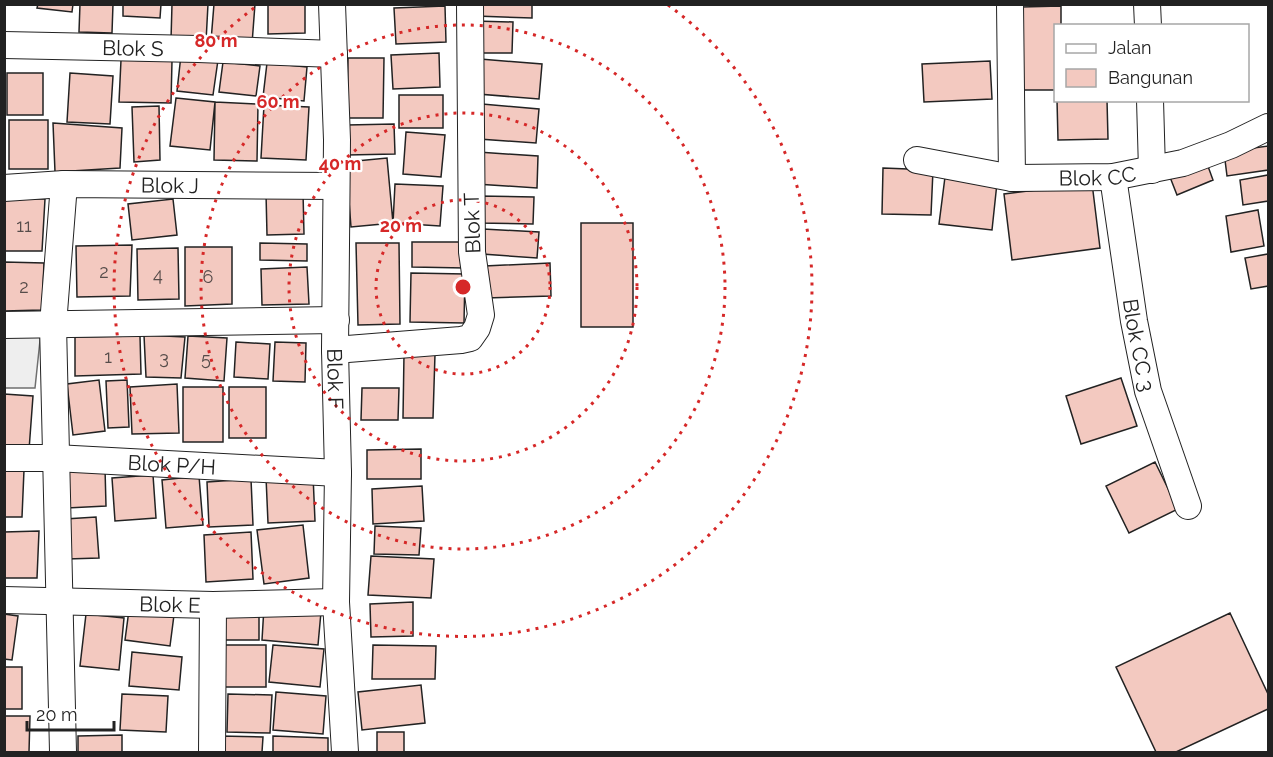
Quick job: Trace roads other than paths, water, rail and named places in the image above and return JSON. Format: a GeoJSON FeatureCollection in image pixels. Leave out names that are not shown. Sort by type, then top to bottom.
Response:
{"type":"FeatureCollection","features":[{"type":"Feature","properties":{"kind":"street","name":"Blok F"},"geometry":{"type":"LineString","coordinates":[[332,4],[338,473],[336,602],[345,753]]}},
{"type":"Feature","properties":{"kind":"street","name":"Blok T"},"geometry":{"type":"LineString","coordinates":[[335,350],[461,340],[470,338],[477,328],[481,315],[472,252],[470,4]]}},
{"type":"Feature","properties":{"kind":"street"},"geometry":{"type":"LineString","coordinates":[[1010,4],[1012,178]]}},
{"type":"Feature","properties":{"kind":"street"},"geometry":{"type":"LineString","coordinates":[[1147,4],[1148,24]]}},
{"type":"Feature","properties":{"kind":"street","name":"Blok S"},"geometry":{"type":"LineString","coordinates":[[4,45],[333,54]]}},
{"type":"Feature","properties":{"kind":"street"},"geometry":{"type":"LineString","coordinates":[[1150,102],[1152,170]]}},
{"type":"Feature","properties":{"kind":"street","name":"Blok CC"},"geometry":{"type":"LineString","coordinates":[[917,160],[1012,178],[1113,177],[1184,163],[1269,127]]}},
{"type":"Feature","properties":{"kind":"street","name":"Blok CC 3"},"geometry":{"type":"LineString","coordinates":[[1113,177],[1134,321],[1148,391],[1188,506]]}},
{"type":"Feature","properties":{"kind":"street"},"geometry":{"type":"LineString","coordinates":[[63,184],[53,325],[63,753]]}},
{"type":"Feature","properties":{"kind":"street","name":"Blok J"},"geometry":{"type":"LineString","coordinates":[[4,188],[63,184],[336,186]]}},
{"type":"Feature","properties":{"kind":"street"},"geometry":{"type":"LineString","coordinates":[[4,325],[336,320]]}},
{"type":"Feature","properties":{"kind":"street","name":"Blok P/H"},"geometry":{"type":"LineString","coordinates":[[4,458],[55,458],[338,473]]}},
{"type":"Feature","properties":{"kind":"street","name":"Blok E"},"geometry":{"type":"LineString","coordinates":[[4,600],[213,605],[336,602]]}},
{"type":"Feature","properties":{"kind":"street"},"geometry":{"type":"LineString","coordinates":[[212,753],[213,605]]}}]}
